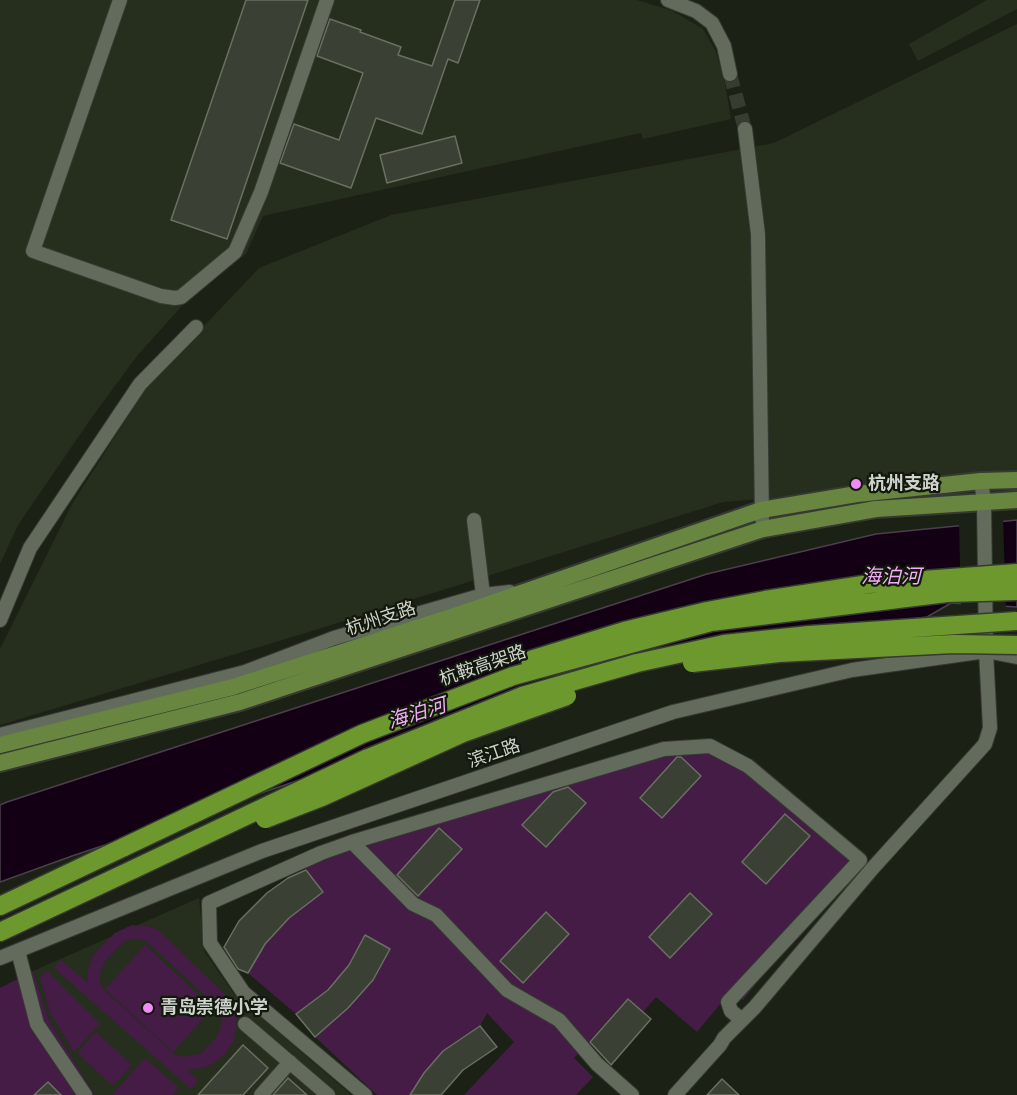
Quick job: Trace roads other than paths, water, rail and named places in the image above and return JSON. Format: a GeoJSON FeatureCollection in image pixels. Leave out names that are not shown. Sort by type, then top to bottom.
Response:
{"type":"FeatureCollection","features":[{"type":"Feature","properties":{"kind":"highway"},"geometry":{"type":"LineString","coordinates":[[335,747],[432,698],[494,672],[624,631],[707,611],[869,584],[1017,573]]}},
{"type":"Feature","properties":{"kind":"highway","name":"杭鞍高架路"},"geometry":{"type":"LineString","coordinates":[[0,906],[362,734],[513,676],[711,622],[947,593],[1017,591]]}},
{"type":"Feature","properties":{"kind":"highway"},"geometry":{"type":"LineString","coordinates":[[0,932],[379,753],[522,696],[637,663],[724,644],[810,635],[1017,621]]}},
{"type":"Feature","properties":{"kind":"highway"},"geometry":{"type":"LineString","coordinates":[[134,869],[322,797],[463,733],[557,699],[650,672],[708,660],[779,653],[954,644],[1017,645]]}},
{"type":"Feature","properties":{"kind":"main road","name":"杭州支路"},"geometry":{"type":"LineString","coordinates":[[0,763],[240,702],[462,622],[530,590],[761,510],[856,494],[981,481],[1017,480]]}},
{"type":"Feature","properties":{"kind":"main road","name":"杭州支路"},"geometry":{"type":"LineString","coordinates":[[0,745],[233,687],[462,622],[763,529],[876,509],[984,510],[1017,500]]}},
{"type":"Feature","properties":{"kind":"street"},"geometry":{"type":"LineString","coordinates":[[120,0],[33,251],[161,296],[174,298],[181,297],[235,252],[261,192],[327,0]]}},
{"type":"Feature","properties":{"kind":"street"},"geometry":{"type":"LineString","coordinates":[[668,0],[696,11],[712,23],[724,46],[730,74]]}},
{"type":"Feature","properties":{"kind":"street"},"geometry":{"type":"LineString","coordinates":[[745,129],[758,234],[763,529]]}},
{"type":"Feature","properties":{"kind":"street"},"geometry":{"type":"LineString","coordinates":[[0,620],[36,538],[140,384],[196,327]]}},
{"type":"Feature","properties":{"kind":"street"},"geometry":{"type":"LineString","coordinates":[[675,1095],[985,744],[990,728],[984,510],[981,481]]}},
{"type":"Feature","properties":{"kind":"street"},"geometry":{"type":"LineString","coordinates":[[474,520],[483,595]]}},
{"type":"Feature","properties":{"kind":"street"},"geometry":{"type":"LineString","coordinates":[[0,735],[245,672],[334,638],[483,595],[530,590]]}},
{"type":"Feature","properties":{"kind":"street","name":"滨江路"},"geometry":{"type":"LineString","coordinates":[[0,958],[262,851],[673,712],[852,670],[986,645],[1017,657]]}},
{"type":"Feature","properties":{"kind":"street"},"geometry":{"type":"LineString","coordinates":[[365,1095],[243,992],[210,943],[209,903],[321,853],[352,842],[664,749],[710,746],[748,766],[860,860],[728,1002],[731,1011],[742,1020]]}},
{"type":"Feature","properties":{"kind":"street"},"geometry":{"type":"LineString","coordinates":[[352,842],[413,904],[436,915],[507,990],[559,1020],[597,1064],[632,1095]]}},
{"type":"Feature","properties":{"kind":"street"},"geometry":{"type":"LineString","coordinates":[[18,951],[37,1024],[85,1095]]}},
{"type":"Feature","properties":{"kind":"street"},"geometry":{"type":"LineString","coordinates":[[245,1024],[328,1095]]}},
{"type":"Feature","properties":{"kind":"street"},"geometry":{"type":"LineString","coordinates":[[261,1095],[291,1062]]}},
{"type":"Feature","properties":{"kind":"water","name":"海泊河"},"geometry":{"type":"Polygon","coordinates":[[[1017,520],[1017,607],[951,603],[927,617],[781,635],[611,676],[0,882],[0,805],[7,802],[707,574],[876,534],[1017,520]]]}},
{"type":"Feature","properties":{"kind":"tunnel"},"geometry":{"type":"LineString","coordinates":[[730,74],[745,129]]}},
{"type":"Feature","properties":{"kind":"place","name":"杭州支路"},"geometry":{"type":"Point","coordinates":[856,484]}},
{"type":"Feature","properties":{"kind":"place","name":"青岛崇德小学"},"geometry":{"type":"Point","coordinates":[148,1008]}}]}
